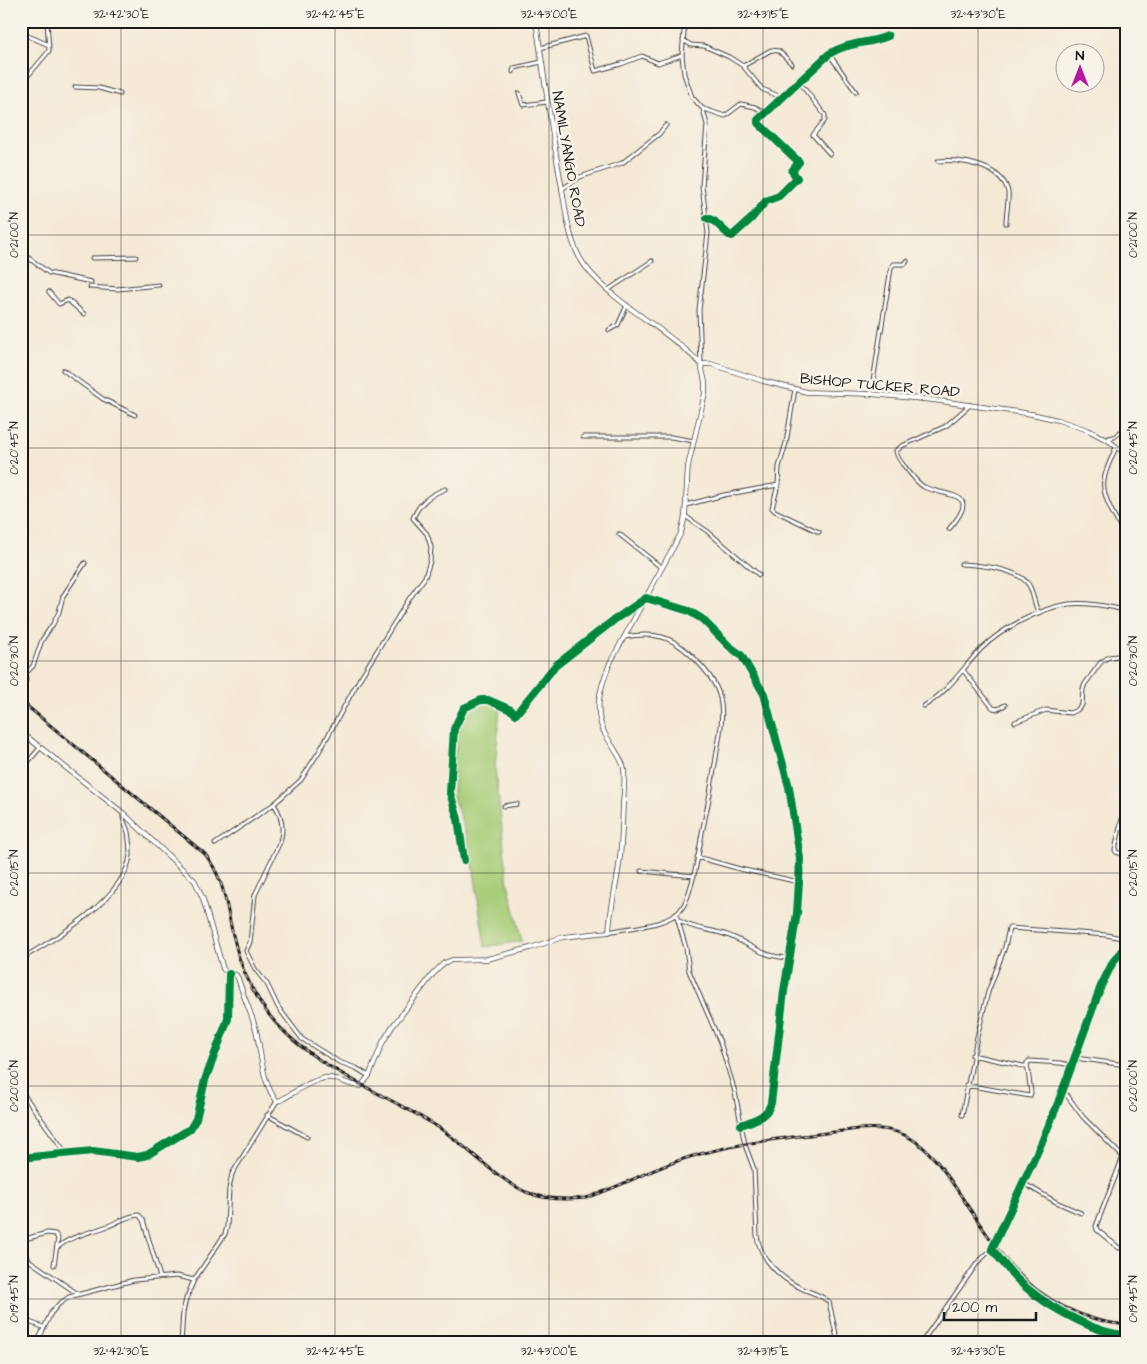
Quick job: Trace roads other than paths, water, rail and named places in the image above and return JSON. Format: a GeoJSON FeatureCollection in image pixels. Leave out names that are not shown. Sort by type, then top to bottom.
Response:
{"type":"FeatureCollection","features":[{"type":"Feature","properties":{"kind":"main road","name":"NAMILYANGO ROAD"},"geometry":{"type":"LineString","coordinates":[[536,21],[547,102],[569,229],[584,265],[608,290],[654,324],[701,364]]}},
{"type":"Feature","properties":{"kind":"main road","name":"BISHOP TUCKER ROAD"},"geometry":{"type":"LineString","coordinates":[[701,364],[711,364],[763,381],[818,393],[871,394],[971,404],[1023,412],[1058,420],[1088,430],[1109,441],[1126,454]]}},
{"type":"Feature","properties":{"kind":"main road"},"geometry":{"type":"LineString","coordinates":[[21,732],[123,813],[195,881],[204,899],[223,969],[229,974],[236,975],[238,978],[256,1029],[268,1086],[277,1101],[323,1078],[333,1078],[360,1086],[369,1076],[383,1042],[392,1027],[438,968],[448,961],[487,959],[530,948],[562,936],[609,932],[612,900],[618,872],[624,771],[619,754],[602,729],[598,718],[601,683],[681,533],[685,516],[687,476],[705,393],[705,382],[701,364]]}},
{"type":"Feature","properties":{"kind":"street"},"geometry":{"type":"LineString","coordinates":[[21,84],[49,51],[47,21]]}},
{"type":"Feature","properties":{"kind":"street"},"geometry":{"type":"LineString","coordinates":[[685,21],[682,55],[684,74],[692,97],[703,109],[707,125],[702,186],[707,218],[708,242],[700,310],[701,364]]}},
{"type":"Feature","properties":{"kind":"street"},"geometry":{"type":"LineString","coordinates":[[21,33],[49,45]]}},
{"type":"Feature","properties":{"kind":"street"},"geometry":{"type":"LineString","coordinates":[[540,48],[586,36],[595,71],[642,56],[658,63],[682,55]]}},
{"type":"Feature","properties":{"kind":"street"},"geometry":{"type":"LineString","coordinates":[[707,218],[714,221],[729,235],[735,234],[751,219],[764,202],[779,196],[797,178],[792,172],[799,161],[758,120],[829,54],[842,47],[872,42],[888,36]]}},
{"type":"Feature","properties":{"kind":"street"},"geometry":{"type":"LineString","coordinates":[[683,40],[691,45],[704,46],[718,52],[743,66],[762,89],[783,98]]}},
{"type":"Feature","properties":{"kind":"street"},"geometry":{"type":"LineString","coordinates":[[743,66],[771,50],[779,51],[792,64]]}},
{"type":"Feature","properties":{"kind":"street"},"geometry":{"type":"LineString","coordinates":[[829,54],[856,92]]}},
{"type":"Feature","properties":{"kind":"street"},"geometry":{"type":"LineString","coordinates":[[513,72],[514,68],[542,62]]}},
{"type":"Feature","properties":{"kind":"street"},"geometry":{"type":"LineString","coordinates":[[799,82],[825,116],[825,120],[813,135],[830,154]]}},
{"type":"Feature","properties":{"kind":"street"},"geometry":{"type":"LineString","coordinates":[[75,87],[99,88],[120,94]]}},
{"type":"Feature","properties":{"kind":"street"},"geometry":{"type":"LineString","coordinates":[[519,93],[523,105],[547,102]]}},
{"type":"Feature","properties":{"kind":"street"},"geometry":{"type":"LineString","coordinates":[[703,109],[725,116],[737,106],[745,104],[766,113]]}},
{"type":"Feature","properties":{"kind":"street"},"geometry":{"type":"LineString","coordinates":[[562,188],[580,178],[622,163],[659,134],[666,125]]}},
{"type":"Feature","properties":{"kind":"street"},"geometry":{"type":"LineString","coordinates":[[938,161],[948,160],[978,165],[995,173],[1004,183],[1008,192],[1006,223]]}},
{"type":"Feature","properties":{"kind":"street"},"geometry":{"type":"LineString","coordinates":[[26,256],[49,273],[91,282]]}},
{"type":"Feature","properties":{"kind":"street"},"geometry":{"type":"LineString","coordinates":[[92,258],[136,257]]}},
{"type":"Feature","properties":{"kind":"street"},"geometry":{"type":"LineString","coordinates":[[608,290],[652,261]]}},
{"type":"Feature","properties":{"kind":"street"},"geometry":{"type":"LineString","coordinates":[[871,394],[891,266],[895,263],[906,264],[907,261]]}},
{"type":"Feature","properties":{"kind":"street"},"geometry":{"type":"LineString","coordinates":[[90,287],[117,289],[159,285]]}},
{"type":"Feature","properties":{"kind":"street"},"geometry":{"type":"LineString","coordinates":[[49,292],[59,304],[68,300],[84,314]]}},
{"type":"Feature","properties":{"kind":"street"},"geometry":{"type":"LineString","coordinates":[[609,330],[618,325],[627,304]]}},
{"type":"Feature","properties":{"kind":"street"},"geometry":{"type":"LineString","coordinates":[[63,370],[103,398],[135,415]]}},
{"type":"Feature","properties":{"kind":"street"},"geometry":{"type":"LineString","coordinates":[[796,389],[786,443],[779,466],[773,510],[819,532]]}},
{"type":"Feature","properties":{"kind":"street"},"geometry":{"type":"LineString","coordinates":[[950,530],[962,513],[960,499],[950,493],[927,488],[920,484],[900,461],[896,451],[902,446],[946,426],[971,404]]}},
{"type":"Feature","properties":{"kind":"street"},"geometry":{"type":"LineString","coordinates":[[1109,438],[1114,438],[1126,428]]}},
{"type":"Feature","properties":{"kind":"street"},"geometry":{"type":"LineString","coordinates":[[583,437],[671,437],[694,441]]}},
{"type":"Feature","properties":{"kind":"street"},"geometry":{"type":"LineString","coordinates":[[1116,447],[1104,479],[1103,487],[1107,500],[1126,536]]}},
{"type":"Feature","properties":{"kind":"street"},"geometry":{"type":"LineString","coordinates":[[686,505],[778,484]]}},
{"type":"Feature","properties":{"kind":"street"},"geometry":{"type":"LineString","coordinates":[[215,844],[274,804],[302,780],[369,664],[409,599],[425,577],[430,561],[431,547],[428,534],[413,518],[417,509],[430,495],[445,490]]}},
{"type":"Feature","properties":{"kind":"street"},"geometry":{"type":"LineString","coordinates":[[685,516],[758,575]]}},
{"type":"Feature","properties":{"kind":"street"},"geometry":{"type":"LineString","coordinates":[[619,534],[662,568]]}},
{"type":"Feature","properties":{"kind":"street"},"geometry":{"type":"LineString","coordinates":[[21,684],[26,680],[25,674],[33,666],[42,640],[53,624],[63,596],[85,563]]}},
{"type":"Feature","properties":{"kind":"street"},"geometry":{"type":"LineString","coordinates":[[961,564],[988,566],[1026,581],[1030,586],[1035,607],[1039,613]]}},
{"type":"Feature","properties":{"kind":"street"},"geometry":{"type":"LineString","coordinates":[[464,860],[458,819],[450,793],[454,729],[463,709],[467,706],[488,700],[516,714],[555,666],[614,620],[646,598],[689,611],[702,619],[741,656],[764,694],[789,788],[800,858],[797,913],[773,1075],[771,1103],[768,1111],[762,1116],[741,1125]]}},
{"type":"Feature","properties":{"kind":"street"},"geometry":{"type":"LineString","coordinates":[[924,706],[940,695],[982,648],[1000,633],[1039,613],[1072,604],[1108,607],[1126,611]]}},
{"type":"Feature","properties":{"kind":"street"},"geometry":{"type":"LineString","coordinates":[[609,932],[653,924],[676,914],[685,903],[694,876],[713,782],[722,710],[718,691],[700,664],[683,649],[668,639],[658,636],[624,638]]}},
{"type":"Feature","properties":{"kind":"street"},"geometry":{"type":"LineString","coordinates":[[1015,722],[1046,710],[1070,713],[1077,710],[1082,704],[1085,684],[1101,662],[1109,657],[1126,655]]}},
{"type":"Feature","properties":{"kind":"street"},"geometry":{"type":"LineString","coordinates":[[963,670],[993,708],[998,710],[1005,705]]}},
{"type":"Feature","properties":{"kind":"street"},"geometry":{"type":"LineString","coordinates":[[21,770],[40,748]]}},
{"type":"Feature","properties":{"kind":"street"},"geometry":{"type":"LineString","coordinates":[[274,804],[279,812],[282,834],[255,895],[250,942],[246,951],[258,974],[267,984],[278,1007],[302,1039],[339,1062],[356,1068],[369,1076]]}},
{"type":"Feature","properties":{"kind":"street"},"geometry":{"type":"LineString","coordinates":[[504,806],[517,804]]}},
{"type":"Feature","properties":{"kind":"street"},"geometry":{"type":"LineString","coordinates":[[1124,805],[1114,850],[1126,854]]}},
{"type":"Feature","properties":{"kind":"street"},"geometry":{"type":"LineString","coordinates":[[21,959],[60,935],[105,900],[115,889],[128,863],[130,854],[128,832],[123,820],[123,813]]}},
{"type":"Feature","properties":{"kind":"street"},"geometry":{"type":"LineString","coordinates":[[698,857],[740,869],[800,882]]}},
{"type":"Feature","properties":{"kind":"street"},"geometry":{"type":"LineString","coordinates":[[641,871],[694,876]]}},
{"type":"Feature","properties":{"kind":"street"},"geometry":{"type":"LineString","coordinates":[[676,914],[686,948],[689,971],[720,1042],[736,1092],[745,1146],[754,1169],[759,1247],[770,1264],[782,1276],[801,1288],[817,1293],[829,1302],[838,1343]]}},
{"type":"Feature","properties":{"kind":"street"},"geometry":{"type":"LineString","coordinates":[[678,919],[688,926],[724,934],[742,941],[764,954],[776,958],[790,958]]}},
{"type":"Feature","properties":{"kind":"street"},"geometry":{"type":"LineString","coordinates":[[962,1115],[972,1055],[988,992],[1005,947],[1009,928],[1107,935],[1126,939]]}},
{"type":"Feature","properties":{"kind":"street"},"geometry":{"type":"LineString","coordinates":[[920,1343],[978,1262],[992,1248],[1044,1136],[1101,986],[1113,962],[1126,944]]}},
{"type":"Feature","properties":{"kind":"street"},"geometry":{"type":"LineString","coordinates":[[21,1158],[93,1151],[127,1156],[146,1155],[190,1128],[196,1119],[206,1080],[228,1019],[229,974]]}},
{"type":"Feature","properties":{"kind":"street"},"geometry":{"type":"LineString","coordinates":[[972,1055],[1023,1066],[1026,1066],[1029,1061],[1060,1063],[1071,1066]]}},
{"type":"Feature","properties":{"kind":"street"},"geometry":{"type":"LineString","coordinates":[[1074,1058],[1126,1065]]}},
{"type":"Feature","properties":{"kind":"street"},"geometry":{"type":"LineString","coordinates":[[966,1085],[1030,1096],[1027,1062]]}},
{"type":"Feature","properties":{"kind":"street"},"geometry":{"type":"LineString","coordinates":[[1063,1090],[1083,1117],[1125,1159],[1096,1226],[1097,1230],[1119,1248]]}},
{"type":"Feature","properties":{"kind":"street"},"geometry":{"type":"LineString","coordinates":[[21,1091],[66,1153]]}},
{"type":"Feature","properties":{"kind":"street"},"geometry":{"type":"LineString","coordinates":[[181,1343],[183,1312],[194,1280],[225,1234],[228,1223],[229,1189],[232,1174],[277,1101]]}},
{"type":"Feature","properties":{"kind":"street"},"geometry":{"type":"LineString","coordinates":[[268,1115],[307,1137]]}},
{"type":"Feature","properties":{"kind":"street"},"geometry":{"type":"LineString","coordinates":[[1023,1183],[1056,1202],[1081,1213]]}},
{"type":"Feature","properties":{"kind":"street"},"geometry":{"type":"LineString","coordinates":[[57,1248],[62,1243],[93,1230],[105,1228],[119,1221],[139,1215],[143,1220],[160,1277]]}},
{"type":"Feature","properties":{"kind":"street"},"geometry":{"type":"LineString","coordinates":[[21,1240],[39,1234],[55,1234],[58,1238],[54,1265]]}},
{"type":"Feature","properties":{"kind":"street"},"geometry":{"type":"LineString","coordinates":[[21,1248],[30,1261],[70,1287],[78,1295]]}},
{"type":"Feature","properties":{"kind":"street"},"geometry":{"type":"LineString","coordinates":[[992,1248],[1017,1279],[1052,1306],[1106,1332],[1126,1334]]}},
{"type":"Feature","properties":{"kind":"street"},"geometry":{"type":"LineString","coordinates":[[37,1343],[44,1326],[59,1304],[69,1297],[122,1282],[177,1276],[194,1280]]}},
{"type":"Feature","properties":{"kind":"street"},"geometry":{"type":"LineString","coordinates":[[21,1320],[44,1326]]}},
{"type":"Feature","properties":{"kind":"railway"},"geometry":{"type":"LineString","coordinates":[[21,701],[205,854],[212,864],[221,885],[236,948],[245,974],[262,1005],[279,1026],[320,1061],[441,1129],[514,1186],[533,1195],[548,1198],[586,1198],[671,1163],[719,1149],[858,1129],[891,1130],[910,1138],[931,1155],[948,1176],[998,1250],[1013,1268],[1037,1290],[1079,1314],[1110,1323],[1126,1325]]}}]}
